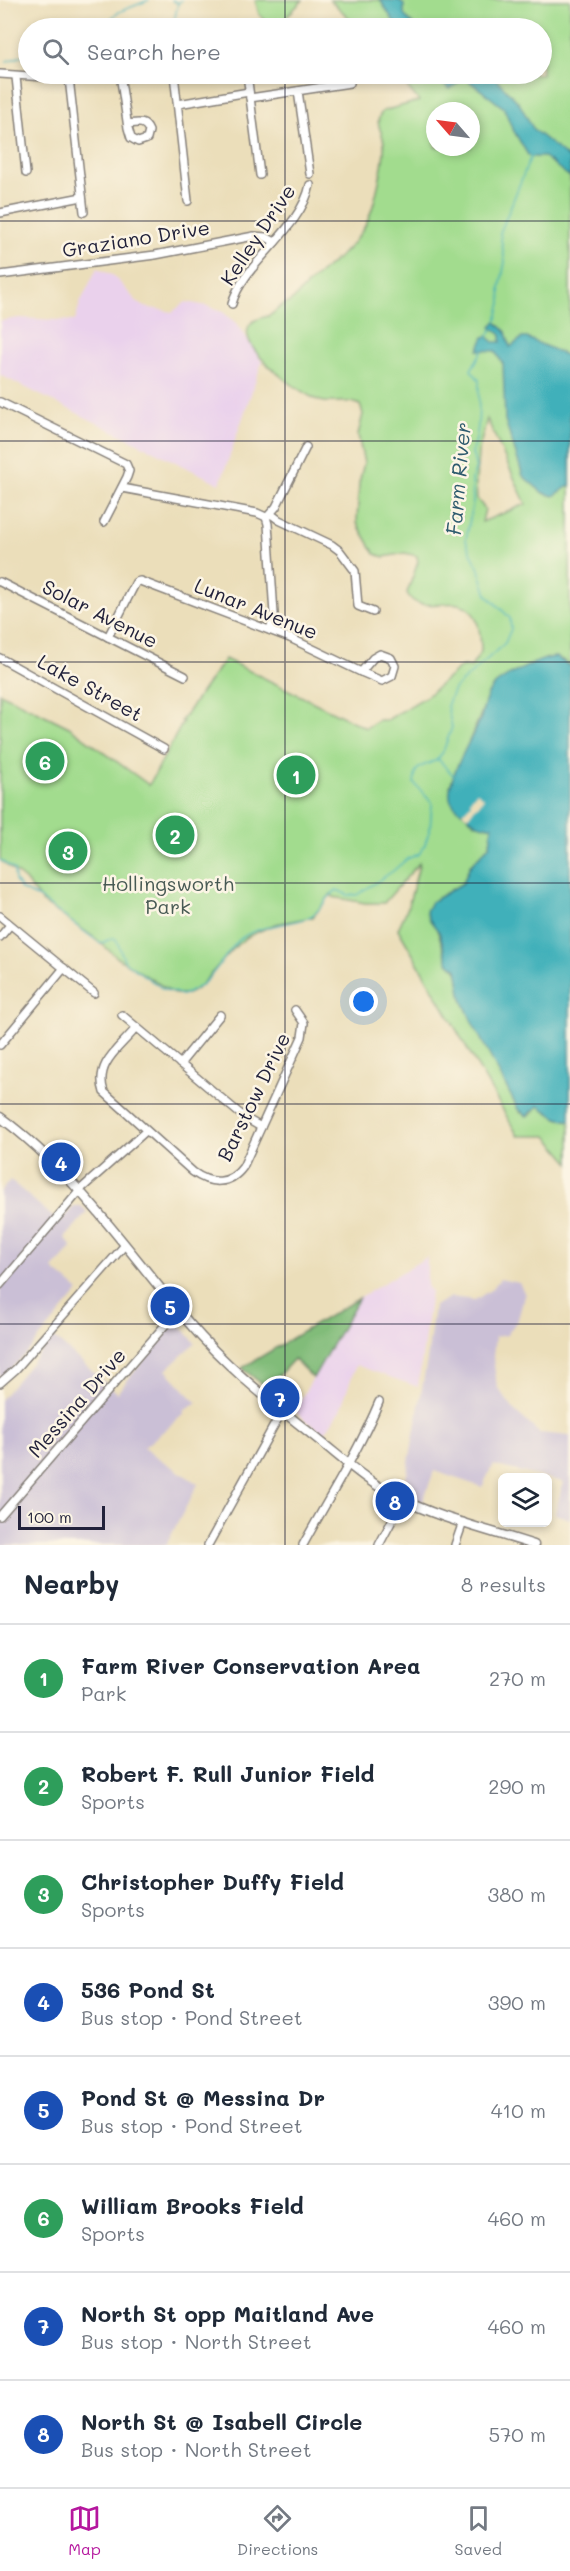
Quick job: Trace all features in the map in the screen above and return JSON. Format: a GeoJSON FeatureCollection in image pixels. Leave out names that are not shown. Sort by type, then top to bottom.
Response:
{"type":"FeatureCollection","features":[{"type":"Feature","properties":{"kind":"main road"},"geometry":{"type":"LineString","coordinates":[[0,1117],[44,1152],[178,1310],[236,1372],[282,1411],[377,1485],[403,1500],[522,1543],[534,1545]]}},
{"type":"Feature","properties":{"kind":"street"},"geometry":{"type":"LineString","coordinates":[[0,74],[16,77],[26,173]]}},
{"type":"Feature","properties":{"kind":"street"},"geometry":{"type":"LineString","coordinates":[[70,84],[84,212]]}},
{"type":"Feature","properties":{"kind":"street"},"geometry":{"type":"LineString","coordinates":[[122,84],[128,124]]}},
{"type":"Feature","properties":{"kind":"street"},"geometry":{"type":"LineString","coordinates":[[175,84],[188,201]]}},
{"type":"Feature","properties":{"kind":"street"},"geometry":{"type":"LineString","coordinates":[[248,84],[260,175]]}},
{"type":"Feature","properties":{"kind":"street"},"geometry":{"type":"LineString","coordinates":[[178,104],[344,84]]}},
{"type":"Feature","properties":{"kind":"street"},"geometry":{"type":"LineString","coordinates":[[298,91],[310,174]]}},
{"type":"Feature","properties":{"kind":"street","name":"Kelley Drive"},"geometry":{"type":"LineString","coordinates":[[232,304],[239,287],[303,206],[310,185]]}},
{"type":"Feature","properties":{"kind":"street"},"geometry":{"type":"LineString","coordinates":[[0,213],[82,197]]}},
{"type":"Feature","properties":{"kind":"street","name":"Graziano Drive"},"geometry":{"type":"LineString","coordinates":[[0,275],[164,254],[254,236],[266,237],[275,242]]}},
{"type":"Feature","properties":{"kind":"street"},"geometry":{"type":"LineString","coordinates":[[0,402],[124,463],[128,469],[122,488],[104,522]]}},
{"type":"Feature","properties":{"kind":"street"},"geometry":{"type":"LineString","coordinates":[[270,630],[274,614],[268,516],[306,447]]}},
{"type":"Feature","properties":{"kind":"street"},"geometry":{"type":"LineString","coordinates":[[122,488],[259,513],[333,544],[350,562],[355,572],[358,606],[373,612]]}},
{"type":"Feature","properties":{"kind":"street","name":"Lunar Avenue"},"geometry":{"type":"LineString","coordinates":[[108,637],[138,580],[270,630],[378,680],[385,680],[393,674],[394,664],[389,656],[378,655],[361,672]]}},
{"type":"Feature","properties":{"kind":"street","name":"Solar Avenue"},"geometry":{"type":"LineString","coordinates":[[0,582],[185,676]]}},
{"type":"Feature","properties":{"kind":"street","name":"Lake Street"},"geometry":{"type":"LineString","coordinates":[[0,658],[164,749]]}},
{"type":"Feature","properties":{"kind":"street"},"geometry":{"type":"LineString","coordinates":[[0,916],[94,993]]}},
{"type":"Feature","properties":{"kind":"street"},"geometry":{"type":"LineString","coordinates":[[0,937],[10,925]]}},
{"type":"Feature","properties":{"kind":"street"},"geometry":{"type":"LineString","coordinates":[[0,1045],[64,968]]}},
{"type":"Feature","properties":{"kind":"street","name":"Barstow Drive"},"geometry":{"type":"LineString","coordinates":[[136,1028],[107,1061],[102,1072],[102,1085],[109,1098],[146,1131],[197,1174],[217,1182],[229,1179],[240,1171],[304,1034],[304,1023],[295,1010]]}},
{"type":"Feature","properties":{"kind":"street"},"geometry":{"type":"LineString","coordinates":[[180,1064],[220,1015]]}},
{"type":"Feature","properties":{"kind":"street"},"geometry":{"type":"LineString","coordinates":[[122,1016],[245,1118],[261,1127]]}},
{"type":"Feature","properties":{"kind":"street"},"geometry":{"type":"LineString","coordinates":[[0,1285],[79,1191],[146,1131]]}},
{"type":"Feature","properties":{"kind":"street"},"geometry":{"type":"LineString","coordinates":[[0,1383],[16,1369],[124,1246]]}},
{"type":"Feature","properties":{"kind":"street","name":"Messina Drive"},"geometry":{"type":"LineString","coordinates":[[0,1516],[178,1310]]}},
{"type":"Feature","properties":{"kind":"street"},"geometry":{"type":"LineString","coordinates":[[303,1545],[359,1446],[379,1402]]}},
{"type":"Feature","properties":{"kind":"street"},"geometry":{"type":"LineString","coordinates":[[208,1545],[282,1411]]}},
{"type":"Feature","properties":{"kind":"street"},"geometry":{"type":"LineString","coordinates":[[379,1545],[403,1500]]}},
{"type":"Feature","properties":{"kind":"street"},"geometry":{"type":"LineString","coordinates":[[455,1545],[463,1522]]}},
{"type":"Feature","properties":{"kind":"shaded area"},"geometry":{"type":"Polygon","coordinates":[[[97,268],[114,276],[138,303],[145,307],[172,312],[186,302],[223,312],[236,323],[262,362],[220,484],[0,375],[0,321],[19,318],[75,321],[80,303],[97,268]]]}},
{"type":"Feature","properties":{"kind":"shaded area"},"geometry":{"type":"Polygon","coordinates":[[[10,1180],[59,1222],[74,1206],[81,1206],[87,1212],[65,1238],[72,1247],[53,1269],[79,1291],[25,1355],[0,1379],[0,1192],[10,1180]]]}},
{"type":"Feature","properties":{"kind":"shaded area"},"geometry":{"type":"Polygon","coordinates":[[[427,1257],[427,1288],[431,1291],[418,1387],[356,1365],[340,1410],[324,1434],[294,1411],[359,1298],[427,1257]]]}},
{"type":"Feature","properties":{"kind":"shaded area"},"geometry":{"type":"Polygon","coordinates":[[[500,1279],[519,1283],[525,1294],[518,1319],[507,1335],[495,1337],[493,1357],[497,1387],[514,1410],[539,1433],[570,1436],[570,1519],[555,1514],[563,1482],[552,1479],[552,1473],[526,1473],[493,1465],[482,1487],[434,1471],[422,1504],[403,1496],[434,1306],[451,1297],[475,1300],[492,1289],[500,1279]]]}},
{"type":"Feature","properties":{"kind":"shaded area"},"geometry":{"type":"Polygon","coordinates":[[[176,1324],[181,1326],[195,1343],[166,1370],[197,1403],[185,1409],[184,1414],[143,1448],[198,1484],[166,1545],[0,1545],[0,1400],[53,1337],[117,1393],[171,1327],[176,1324]]]}},
{"type":"Feature","properties":{"kind":"green space"},"geometry":{"type":"Polygon","coordinates":[[[255,0],[303,0],[287,18],[262,18],[255,0]]]}},
{"type":"Feature","properties":{"kind":"green space","name":"Hollingsworth Park"},"geometry":{"type":"Polygon","coordinates":[[[330,0],[570,0],[570,666],[563,660],[548,658],[516,672],[492,688],[450,786],[460,808],[470,819],[484,826],[492,826],[490,845],[470,866],[463,883],[431,902],[436,927],[448,961],[458,972],[462,999],[518,1109],[521,1113],[530,1115],[539,1106],[557,1118],[570,1121],[570,1163],[547,1136],[518,1136],[398,929],[408,907],[420,862],[384,903],[365,903],[333,897],[331,894],[313,917],[275,924],[249,936],[237,945],[196,990],[187,994],[175,994],[119,959],[95,938],[42,902],[25,880],[0,860],[0,693],[69,727],[149,785],[183,722],[181,721],[225,659],[366,728],[378,720],[387,720],[427,696],[462,666],[471,667],[481,652],[478,626],[472,612],[462,605],[450,603],[425,605],[415,602],[407,593],[418,562],[417,556],[405,553],[384,557],[375,554],[357,523],[359,483],[364,463],[358,435],[363,414],[360,405],[350,402],[320,401],[311,397],[273,370],[252,347],[248,336],[251,323],[272,314],[294,299],[361,233],[369,217],[383,161],[384,140],[378,124],[383,111],[419,101],[405,84],[552,84],[552,18],[349,18],[330,0]],[[487,419],[478,453],[476,481],[477,499],[485,509],[482,522],[526,504],[487,419]]]}},
{"type":"Feature","properties":{"kind":"green space"},"geometry":{"type":"Polygon","coordinates":[[[359,1298],[313,1378],[294,1359],[267,1388],[242,1368],[359,1298]]]}},
{"type":"Feature","properties":{"kind":"water"},"geometry":{"type":"Polygon","coordinates":[[[380,0],[399,0],[404,5],[404,15],[407,18],[392,18],[380,0]]]}},
{"type":"Feature","properties":{"kind":"water"},"geometry":{"type":"Polygon","coordinates":[[[444,84],[457,84],[450,89],[444,84]]]}},
{"type":"Feature","properties":{"kind":"water"},"geometry":{"type":"Polygon","coordinates":[[[473,84],[501,84],[519,103],[534,130],[570,159],[570,177],[544,157],[528,155],[512,128],[504,108],[473,84]]]}},
{"type":"Feature","properties":{"kind":"water"},"geometry":{"type":"Polygon","coordinates":[[[496,322],[506,332],[510,347],[522,338],[527,338],[570,357],[570,485],[554,496],[543,493],[523,476],[505,420],[503,364],[495,351],[478,350],[484,337],[487,336],[494,342],[501,342],[501,335],[491,327],[496,322]]]}},
{"type":"Feature","properties":{"kind":"water"},"geometry":{"type":"Polygon","coordinates":[[[556,657],[570,666],[570,1121],[557,1118],[539,1106],[527,1116],[518,1109],[473,1024],[462,999],[457,969],[448,962],[439,932],[426,911],[431,902],[463,883],[470,866],[490,845],[492,826],[480,825],[453,805],[450,793],[455,772],[480,720],[485,700],[496,684],[512,674],[541,660],[556,657]]]}},
{"type":"Feature","properties":{"kind":"pier"},"geometry":{"type":"Polygon","coordinates":[[[477,792],[484,798],[468,817],[462,813],[471,804],[470,800],[477,792]]]}},
{"type":"Feature","properties":{"kind":"waterway"},"geometry":{"type":"LineString","coordinates":[[112,18],[119,12],[149,0]]}},
{"type":"Feature","properties":{"kind":"waterway"},"geometry":{"type":"LineString","coordinates":[[172,0],[178,3],[182,0]]}},
{"type":"Feature","properties":{"kind":"waterway"},"geometry":{"type":"LineString","coordinates":[[175,18],[178,3]]}},
{"type":"Feature","properties":{"kind":"waterway"},"geometry":{"type":"LineString","coordinates":[[7,61],[18,57]]}},
{"type":"Feature","properties":{"kind":"waterway","name":"Farm River"},"geometry":{"type":"LineString","coordinates":[[496,322],[501,303],[500,288],[505,262],[500,233],[531,156]]}},
{"type":"Feature","properties":{"kind":"waterway","name":"Farm River"},"geometry":{"type":"LineString","coordinates":[[487,338],[492,329]]}},
{"type":"Feature","properties":{"kind":"waterway","name":"Farm River"},"geometry":{"type":"LineString","coordinates":[[0,860],[14,870],[15,881],[22,890],[39,898],[97,941],[102,943],[112,938],[116,939],[125,962],[163,989],[182,995],[207,980],[238,941],[245,936],[262,929],[312,916],[337,890],[348,895],[357,895],[407,859],[419,854],[430,829],[432,803],[414,783],[416,771],[437,760],[443,752],[452,727],[447,706],[454,689],[505,643],[511,629],[510,618],[487,595],[466,539],[473,503],[472,479],[476,468],[472,453],[479,417],[479,380],[471,370],[482,351]]}},
{"type":"Feature","properties":{"kind":"waterway"},"geometry":{"type":"LineString","coordinates":[[438,759],[454,776]]}},
{"type":"Feature","properties":{"kind":"place","name":"William Brooks Field"},"geometry":{"type":"Point","coordinates":[45,761]}},
{"type":"Feature","properties":{"kind":"place","name":"Farm River Conservation Area"},"geometry":{"type":"Point","coordinates":[296,775]}},
{"type":"Feature","properties":{"kind":"place","name":"Robert F. Rull Junior Field"},"geometry":{"type":"Point","coordinates":[175,835]}},
{"type":"Feature","properties":{"kind":"place","name":"Christopher Duffy Field"},"geometry":{"type":"Point","coordinates":[68,851]}},
{"type":"Feature","properties":{"kind":"place","name":"536 Pond St"},"geometry":{"type":"Point","coordinates":[61,1162]}},
{"type":"Feature","properties":{"kind":"place","name":"Pond St @ Messina Dr"},"geometry":{"type":"Point","coordinates":[170,1306]}},
{"type":"Feature","properties":{"kind":"place","name":"North St opp Maitland Ave"},"geometry":{"type":"Point","coordinates":[280,1398]}},
{"type":"Feature","properties":{"kind":"place","name":"North St @ Isabell Circle"},"geometry":{"type":"Point","coordinates":[395,1501]}}]}
